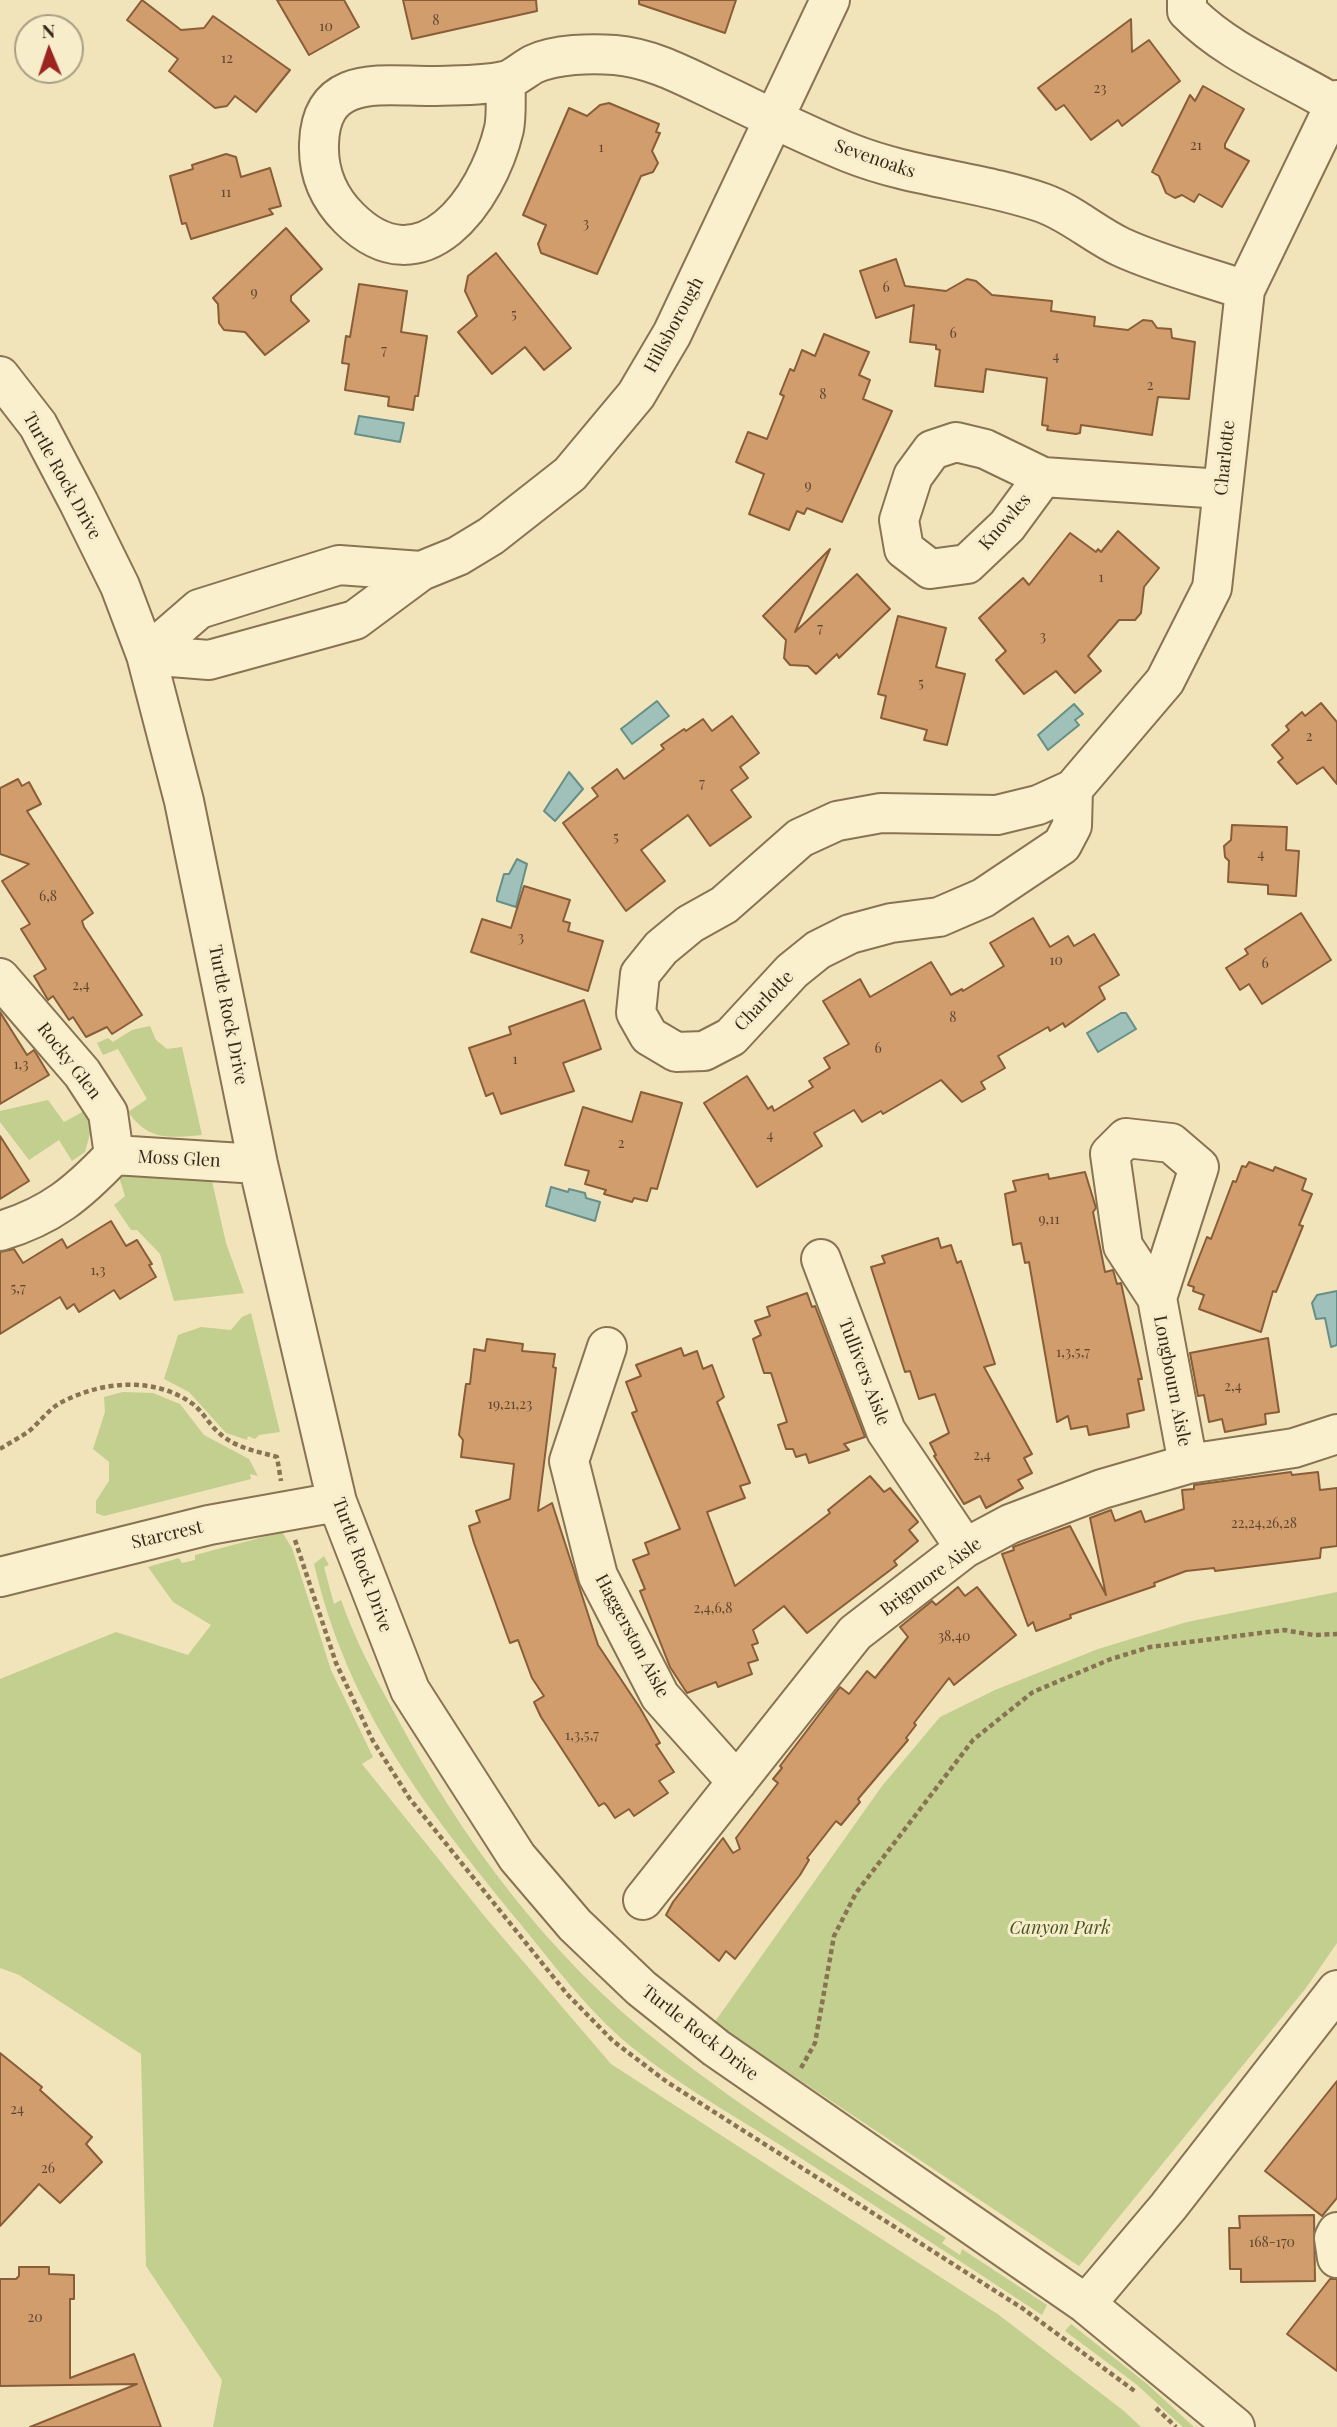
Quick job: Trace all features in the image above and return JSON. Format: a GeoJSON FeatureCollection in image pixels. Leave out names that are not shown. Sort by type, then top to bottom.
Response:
{"type":"FeatureCollection","features":[{"type":"Feature","properties":{"kind":"street","name":"Hillsborough"},"geometry":{"type":"LineString","coordinates":[[146,655],[209,660],[355,620],[421,571],[458,556],[491,536],[570,474],[636,395],[672,334],[830,0]]}},
{"type":"Feature","properties":{"kind":"street","name":"Charlotte"},"geometry":{"type":"LineString","coordinates":[[1073,789],[1072,826],[1062,845],[982,898],[939,917],[891,923],[860,931],[818,950],[792,971],[730,1037],[704,1051],[676,1052],[649,1036],[636,1013],[640,974],[661,948],[690,924],[724,905],[800,838],[837,821],[881,813],[997,815],[1038,805],[1073,789],[1165,681],[1171,670],[1212,588],[1245,290],[1336,102],[1250,58],[1207,31],[1187,11],[1187,0]]}},
{"type":"Feature","properties":{"kind":"street","name":"Sevenoaks"},"geometry":{"type":"LineString","coordinates":[[506,81],[504,128],[496,149],[474,201],[449,229],[415,245],[380,240],[361,230],[338,207],[324,184],[318,156],[319,131],[328,109],[344,93],[360,85],[437,86],[506,81],[536,63],[576,55],[617,55],[663,66],[773,118],[888,167],[1046,204],[1122,248],[1245,290]]}},
{"type":"Feature","properties":{"kind":"street","name":"Turtle Rock Drive"},"geometry":{"type":"LineString","coordinates":[[0,376],[38,425],[62,470],[120,586],[146,655],[184,801],[258,1164],[337,1502],[410,1690],[517,1857],[575,1925],[641,1988],[716,2049],[1086,2304],[1235,2427]]}},
{"type":"Feature","properties":{"kind":"street","name":"Knowles"},"geometry":{"type":"LineString","coordinates":[[1043,477],[1222,489]]}},
{"type":"Feature","properties":{"kind":"street","name":"Hillsborough"},"geometry":{"type":"LineString","coordinates":[[146,655],[199,609],[339,565],[421,571]]}},
{"type":"Feature","properties":{"kind":"street","name":"Rocky Glen"},"geometry":{"type":"LineString","coordinates":[[0,978],[82,1073],[108,1113],[114,1155]]}},
{"type":"Feature","properties":{"kind":"street","name":"Moss Glen"},"geometry":{"type":"LineString","coordinates":[[0,1231],[22,1225],[76,1195],[114,1155],[258,1164]]}},
{"type":"Feature","properties":{"kind":"street","name":"Tullivers Aisle"},"geometry":{"type":"LineString","coordinates":[[821,1259],[886,1431],[965,1548]]}},
{"type":"Feature","properties":{"kind":"street","name":"Longbourn Aisle"},"geometry":{"type":"LineString","coordinates":[[1157,1297],[1188,1464]]}},
{"type":"Feature","properties":{"kind":"street","name":"Haggerston Aisle"},"geometry":{"type":"LineString","coordinates":[[607,1348],[569,1461],[598,1576],[660,1696],[737,1782]]}},
{"type":"Feature","properties":{"kind":"street","name":"Brigmore Aisle"},"geometry":{"type":"LineString","coordinates":[[643,1900],[855,1633],[965,1548],[1010,1524],[1102,1489],[1188,1464],[1294,1448],[1337,1434]]}},
{"type":"Feature","properties":{"kind":"street","name":"Starcrest"},"geometry":{"type":"LineString","coordinates":[[0,1577],[209,1525],[337,1502]]}},
{"type":"Feature","properties":{"kind":"street"},"geometry":{"type":"LineString","coordinates":[[1086,2304],[1168,2207],[1337,1990]]}},
{"type":"Feature","properties":{"kind":"street"},"geometry":{"type":"LineString","coordinates":[[1337,2232],[1334,2238],[1337,2258]]}},
{"type":"Feature","properties":{"kind":"path"},"geometry":{"type":"LineString","coordinates":[[801,2069],[815,2043],[834,1936],[856,1893],[973,1740],[1033,1692],[1111,1659],[1150,1647],[1284,1630],[1313,1635],[1337,1634]]}},
{"type":"Feature","properties":{"kind":"green space"},"geometry":{"type":"Polygon","coordinates":[[[150,1026],[156,1040],[167,1049],[182,1047],[202,1135],[160,1136],[144,1128],[128,1112],[147,1099],[118,1049],[103,1055],[97,1043],[108,1038],[113,1042],[132,1030],[150,1026]]]}},
{"type":"Feature","properties":{"kind":"green space"},"geometry":{"type":"Polygon","coordinates":[[[48,1100],[64,1122],[84,1111],[92,1126],[85,1152],[72,1161],[59,1140],[29,1160],[0,1122],[0,1111],[48,1100]]]}},
{"type":"Feature","properties":{"kind":"green space"},"geometry":{"type":"Polygon","coordinates":[[[130,1170],[173,1178],[210,1172],[226,1243],[244,1293],[174,1301],[160,1254],[137,1230],[131,1230],[114,1205],[125,1196],[119,1177],[130,1170]]]}},
{"type":"Feature","properties":{"kind":"green space"},"geometry":{"type":"Polygon","coordinates":[[[251,1313],[280,1432],[259,1435],[255,1439],[248,1436],[247,1440],[226,1433],[189,1392],[164,1379],[178,1335],[201,1327],[231,1330],[242,1317],[251,1313]]]}},
{"type":"Feature","properties":{"kind":"green space"},"geometry":{"type":"Polygon","coordinates":[[[123,1392],[153,1393],[180,1404],[204,1435],[249,1459],[258,1476],[250,1474],[251,1479],[104,1516],[96,1513],[96,1501],[109,1481],[109,1462],[93,1449],[105,1412],[104,1397],[123,1392]]]}},
{"type":"Feature","properties":{"kind":"green space"},"geometry":{"type":"Polygon","coordinates":[[[282,1532],[292,1548],[331,1670],[373,1757],[362,1764],[486,1918],[611,2064],[999,2315],[1141,2427],[213,2427],[222,2380],[146,2266],[141,2054],[19,1975],[0,1968],[0,1679],[116,1632],[188,1655],[211,1625],[173,1602],[148,1567],[179,1558],[182,1563],[195,1560],[195,1555],[282,1532]]]}},
{"type":"Feature","properties":{"kind":"green space"},"geometry":{"type":"Polygon","coordinates":[[[324,1556],[329,1565],[324,1567],[334,1604],[341,1600],[359,1644],[421,1761],[479,1851],[511,1894],[582,1974],[662,2045],[730,2096],[946,2238],[942,2243],[960,2255],[962,2249],[1047,2305],[1042,2315],[682,2084],[641,2055],[594,2012],[452,1838],[394,1755],[347,1665],[329,1617],[314,1564],[324,1556]]]}},
{"type":"Feature","properties":{"kind":"green space","name":"Canyon Park"},"geometry":{"type":"Polygon","coordinates":[[[1337,1592],[1337,1943],[1306,1988],[1079,2266],[714,2023],[882,1786],[940,1717],[995,1690],[1098,1649],[1187,1622],[1337,1592]]]}},
{"type":"Feature","properties":{"kind":"green space"},"geometry":{"type":"Polygon","coordinates":[[[1071,2324],[1146,2383],[1194,2427],[1183,2427],[1136,2384],[1065,2331],[1071,2324]]]}},
{"type":"Feature","properties":{"kind":"water"},"geometry":{"type":"Polygon","coordinates":[[[359,416],[404,423],[400,442],[355,434],[359,416]]]}},
{"type":"Feature","properties":{"kind":"water"},"geometry":{"type":"Polygon","coordinates":[[[657,701],[669,716],[632,744],[621,729],[657,701]]]}},
{"type":"Feature","properties":{"kind":"water"},"geometry":{"type":"Polygon","coordinates":[[[1074,704],[1083,714],[1075,720],[1079,725],[1048,750],[1038,735],[1074,704]]]}},
{"type":"Feature","properties":{"kind":"water"},"geometry":{"type":"Polygon","coordinates":[[[569,772],[583,789],[555,821],[544,811],[569,772]]]}},
{"type":"Feature","properties":{"kind":"water"},"geometry":{"type":"Polygon","coordinates":[[[517,859],[527,864],[516,907],[497,901],[497,898],[504,874],[509,874],[517,859]]]}},
{"type":"Feature","properties":{"kind":"water"},"geometry":{"type":"Polygon","coordinates":[[[1121,1013],[1126,1013],[1136,1029],[1098,1052],[1087,1033],[1121,1013]]]}},
{"type":"Feature","properties":{"kind":"water"},"geometry":{"type":"Polygon","coordinates":[[[551,1187],[585,1193],[586,1198],[600,1202],[595,1221],[546,1206],[551,1187]]]}},
{"type":"Feature","properties":{"kind":"water"},"geometry":{"type":"Polygon","coordinates":[[[1337,1291],[1337,1345],[1331,1347],[1325,1318],[1316,1319],[1312,1303],[1317,1295],[1337,1291]]]}},
{"type":"Feature","properties":{"kind":"building"},"geometry":{"type":"Polygon","coordinates":[[[142,0],[181,30],[204,28],[213,16],[290,70],[256,112],[235,96],[227,106],[215,108],[169,71],[178,59],[127,20],[142,0]]]}},
{"type":"Feature","properties":{"kind":"building"},"geometry":{"type":"Polygon","coordinates":[[[277,0],[344,0],[359,27],[309,55],[277,0]]]}},
{"type":"Feature","properties":{"kind":"building"},"geometry":{"type":"Polygon","coordinates":[[[403,0],[536,0],[537,11],[412,39],[403,0]]]}},
{"type":"Feature","properties":{"kind":"building"},"geometry":{"type":"Polygon","coordinates":[[[639,0],[736,0],[725,33],[639,4],[639,0]]]}},
{"type":"Feature","properties":{"kind":"building"},"geometry":{"type":"Polygon","coordinates":[[[1131,19],[1132,52],[1149,40],[1180,81],[1122,126],[1118,120],[1091,140],[1064,105],[1056,110],[1038,88],[1131,19]]]}},
{"type":"Feature","properties":{"kind":"building"},"geometry":{"type":"Polygon","coordinates":[[[1203,86],[1244,109],[1225,148],[1249,161],[1222,207],[1199,194],[1194,202],[1182,195],[1175,198],[1166,193],[1159,176],[1152,172],[1190,95],[1195,101],[1203,86]]]}},
{"type":"Feature","properties":{"kind":"building"},"geometry":{"type":"Polygon","coordinates":[[[609,103],[659,124],[656,132],[660,133],[652,151],[658,163],[653,172],[641,176],[597,274],[541,253],[538,244],[546,225],[523,215],[569,108],[587,116],[600,105],[609,103]]]}},
{"type":"Feature","properties":{"kind":"building"},"geometry":{"type":"Polygon","coordinates":[[[226,154],[236,157],[241,177],[270,168],[281,206],[269,209],[273,214],[191,239],[186,223],[182,224],[170,176],[193,169],[192,165],[226,154]]]}},
{"type":"Feature","properties":{"kind":"building"},"geometry":{"type":"Polygon","coordinates":[[[286,228],[322,269],[291,296],[291,301],[309,321],[265,355],[245,332],[224,330],[219,323],[218,304],[213,298],[286,228]]]}},
{"type":"Feature","properties":{"kind":"building"},"geometry":{"type":"Polygon","coordinates":[[[496,253],[571,348],[544,370],[525,347],[492,374],[458,332],[477,316],[465,291],[468,276],[496,253]]]}},
{"type":"Feature","properties":{"kind":"building"},"geometry":{"type":"Polygon","coordinates":[[[896,259],[905,286],[946,291],[967,279],[976,281],[992,295],[1052,301],[1051,311],[1095,317],[1094,326],[1128,330],[1143,320],[1152,321],[1157,328],[1171,329],[1172,338],[1195,342],[1189,399],[1158,397],[1152,435],[1081,425],[1080,433],[1076,434],[1047,430],[1048,426],[1042,425],[1047,378],[986,369],[983,392],[935,386],[940,350],[936,349],[936,345],[910,342],[914,305],[876,318],[860,271],[896,259]]]}},
{"type":"Feature","properties":{"kind":"building"},"geometry":{"type":"Polygon","coordinates":[[[359,284],[407,291],[401,332],[427,336],[418,396],[415,396],[413,410],[388,406],[389,397],[345,390],[349,364],[342,363],[346,336],[350,337],[359,284]]]}},
{"type":"Feature","properties":{"kind":"building"},"geometry":{"type":"Polygon","coordinates":[[[824,334],[869,352],[859,375],[870,380],[863,399],[892,411],[842,522],[807,508],[804,514],[797,511],[789,530],[749,514],[764,474],[736,462],[748,432],[767,439],[784,396],[780,394],[790,369],[794,371],[802,350],[815,356],[824,334]]]}},
{"type":"Feature","properties":{"kind":"building"},"geometry":{"type":"Polygon","coordinates":[[[1118,531],[1159,568],[1144,587],[1141,613],[1135,620],[1119,620],[1088,656],[1101,671],[1075,693],[1056,671],[1024,694],[996,660],[1006,651],[979,618],[1023,578],[1029,585],[1070,533],[1096,552],[1098,549],[1101,552],[1118,531]]]}},
{"type":"Feature","properties":{"kind":"building"},"geometry":{"type":"Polygon","coordinates":[[[830,549],[795,632],[857,574],[890,609],[839,658],[837,654],[816,674],[808,666],[790,665],[784,658],[786,640],[763,616],[830,549]]]}},
{"type":"Feature","properties":{"kind":"building"},"geometry":{"type":"Polygon","coordinates":[[[898,616],[946,628],[936,667],[965,674],[947,745],[924,740],[927,730],[881,718],[886,696],[878,694],[898,616]]]}},
{"type":"Feature","properties":{"kind":"building"},"geometry":{"type":"Polygon","coordinates":[[[1321,703],[1337,722],[1337,784],[1323,767],[1297,784],[1278,762],[1283,758],[1272,745],[1289,730],[1286,726],[1302,712],[1305,716],[1321,703]]]}},
{"type":"Feature","properties":{"kind":"building"},"geometry":{"type":"Polygon","coordinates":[[[732,716],[759,753],[740,767],[748,778],[731,790],[751,817],[710,846],[688,815],[641,850],[665,881],[626,911],[563,823],[598,796],[592,788],[617,769],[624,779],[664,749],[661,745],[684,729],[686,731],[703,719],[712,731],[732,716]]]}},
{"type":"Feature","properties":{"kind":"building"},"geometry":{"type":"Polygon","coordinates":[[[18,779],[22,786],[29,782],[41,804],[27,811],[93,913],[82,921],[84,927],[142,1015],[112,1034],[107,1027],[86,1037],[73,1017],[69,1020],[53,996],[48,1000],[34,976],[46,969],[21,929],[30,924],[2,881],[29,864],[0,854],[0,788],[18,779]]]}},
{"type":"Feature","properties":{"kind":"building"},"geometry":{"type":"Polygon","coordinates":[[[1232,825],[1287,827],[1286,850],[1299,851],[1296,896],[1268,894],[1268,885],[1228,882],[1229,861],[1225,857],[1224,846],[1231,840],[1232,825]]]}},
{"type":"Feature","properties":{"kind":"building"},"geometry":{"type":"Polygon","coordinates":[[[524,886],[570,900],[563,921],[570,923],[568,931],[603,941],[588,991],[471,952],[482,919],[511,928],[524,886]]]}},
{"type":"Feature","properties":{"kind":"building"},"geometry":{"type":"Polygon","coordinates":[[[1301,913],[1331,960],[1262,1004],[1249,984],[1240,990],[1226,968],[1248,954],[1245,949],[1301,913]]]}},
{"type":"Feature","properties":{"kind":"building"},"geometry":{"type":"Polygon","coordinates":[[[1033,918],[1050,947],[1068,936],[1074,946],[1094,934],[1119,975],[1099,987],[1105,999],[1065,1027],[1063,1023],[1050,1031],[1048,1027],[998,1056],[1005,1068],[981,1082],[985,1089],[962,1102],[941,1080],[883,1114],[881,1111],[862,1122],[854,1110],[814,1133],[822,1146],[757,1187],[704,1103],[747,1076],[768,1109],[772,1106],[774,1111],[813,1087],[809,1081],[830,1068],[824,1058],[849,1044],[823,1001],[860,979],[870,997],[931,962],[951,995],[962,989],[963,991],[1004,966],[990,943],[1033,918]]]}},
{"type":"Feature","properties":{"kind":"building"},"geometry":{"type":"Polygon","coordinates":[[[584,1000],[601,1049],[563,1063],[574,1091],[501,1114],[493,1093],[486,1096],[469,1048],[511,1034],[509,1027],[584,1000]]]}},
{"type":"Feature","properties":{"kind":"building"},"geometry":{"type":"Polygon","coordinates":[[[0,1012],[27,1055],[34,1050],[49,1075],[0,1104],[0,1012]]]}},
{"type":"Feature","properties":{"kind":"building"},"geometry":{"type":"Polygon","coordinates":[[[641,1092],[682,1103],[657,1189],[651,1188],[647,1201],[634,1198],[632,1202],[604,1194],[606,1190],[585,1184],[589,1171],[565,1165],[583,1107],[632,1122],[641,1092]]]}},
{"type":"Feature","properties":{"kind":"building"},"geometry":{"type":"Polygon","coordinates":[[[0,1136],[29,1181],[0,1199],[0,1136]]]}},
{"type":"Feature","properties":{"kind":"building"},"geometry":{"type":"Polygon","coordinates":[[[1249,1162],[1273,1171],[1275,1167],[1306,1179],[1302,1190],[1312,1194],[1299,1225],[1303,1226],[1276,1292],[1273,1291],[1261,1332],[1199,1309],[1204,1295],[1193,1291],[1194,1287],[1188,1285],[1207,1237],[1211,1239],[1233,1181],[1236,1182],[1242,1166],[1246,1167],[1249,1162]]]}},
{"type":"Feature","properties":{"kind":"building"},"geometry":{"type":"Polygon","coordinates":[[[1085,1172],[1096,1208],[1093,1212],[1105,1272],[1113,1270],[1117,1284],[1121,1283],[1142,1379],[1138,1379],[1144,1410],[1127,1414],[1129,1427],[1089,1435],[1087,1426],[1071,1429],[1068,1416],[1057,1422],[1029,1262],[1025,1263],[1021,1243],[1013,1245],[1005,1194],[1016,1191],[1013,1181],[1048,1174],[1049,1179],[1085,1172]]]}},
{"type":"Feature","properties":{"kind":"building"},"geometry":{"type":"Polygon","coordinates":[[[111,1221],[126,1246],[137,1240],[152,1264],[149,1265],[156,1277],[120,1299],[114,1290],[79,1312],[74,1304],[67,1309],[60,1297],[0,1334],[0,1252],[14,1249],[23,1263],[62,1239],[67,1248],[111,1221]]]}},
{"type":"Feature","properties":{"kind":"building"},"geometry":{"type":"Polygon","coordinates":[[[938,1238],[941,1248],[951,1245],[957,1263],[961,1261],[995,1364],[984,1367],[1032,1454],[1024,1458],[1032,1473],[1018,1480],[1023,1488],[986,1508],[980,1496],[964,1504],[934,1456],[936,1455],[930,1443],[949,1433],[935,1394],[919,1399],[910,1371],[905,1372],[871,1267],[885,1263],[882,1256],[938,1238]]]}},
{"type":"Feature","properties":{"kind":"building"},"geometry":{"type":"Polygon","coordinates":[[[807,1293],[812,1307],[815,1306],[865,1437],[844,1444],[849,1450],[809,1463],[806,1454],[796,1457],[793,1449],[786,1449],[778,1425],[787,1422],[771,1373],[764,1373],[753,1339],[761,1335],[755,1321],[770,1316],[767,1307],[807,1293]]]}},
{"type":"Feature","properties":{"kind":"building"},"geometry":{"type":"Polygon","coordinates":[[[1268,1338],[1279,1412],[1265,1414],[1266,1424],[1225,1432],[1222,1419],[1209,1422],[1204,1395],[1198,1396],[1190,1353],[1268,1338]]]}},
{"type":"Feature","properties":{"kind":"building"},"geometry":{"type":"Polygon","coordinates":[[[487,1339],[523,1344],[522,1351],[555,1354],[553,1367],[556,1368],[538,1511],[552,1503],[598,1645],[640,1708],[660,1743],[656,1745],[674,1772],[659,1781],[668,1793],[634,1816],[629,1809],[615,1818],[604,1803],[599,1806],[541,1717],[534,1702],[544,1696],[532,1678],[518,1640],[510,1643],[474,1543],[469,1526],[480,1522],[476,1511],[510,1499],[514,1464],[461,1457],[463,1440],[459,1435],[466,1384],[470,1384],[474,1349],[485,1351],[487,1339]]]}},
{"type":"Feature","properties":{"kind":"building"},"geometry":{"type":"Polygon","coordinates":[[[681,1348],[684,1356],[697,1351],[703,1369],[712,1365],[724,1397],[717,1402],[750,1483],[740,1486],[745,1498],[707,1512],[735,1586],[830,1513],[828,1510],[870,1476],[884,1492],[890,1488],[918,1522],[909,1530],[918,1541],[894,1561],[897,1565],[807,1633],[784,1606],[753,1630],[758,1643],[752,1645],[758,1660],[748,1663],[752,1674],[718,1687],[716,1682],[687,1693],[670,1667],[640,1591],[645,1589],[633,1560],[649,1554],[645,1543],[680,1529],[632,1413],[637,1411],[626,1382],[641,1376],[636,1365],[681,1348]]]}},
{"type":"Feature","properties":{"kind":"building"},"geometry":{"type":"Polygon","coordinates":[[[1291,1472],[1292,1475],[1318,1472],[1320,1490],[1337,1488],[1337,1546],[1321,1548],[1320,1558],[1215,1571],[1214,1568],[1186,1571],[1154,1583],[1155,1586],[1070,1615],[1071,1618],[1036,1631],[1033,1622],[1028,1626],[1002,1554],[1014,1550],[1013,1547],[1070,1526],[1106,1595],[1090,1518],[1111,1510],[1115,1521],[1141,1511],[1145,1522],[1184,1509],[1182,1490],[1194,1489],[1194,1485],[1291,1472]]]}},
{"type":"Feature","properties":{"kind":"building"},"geometry":{"type":"Polygon","coordinates":[[[958,1587],[965,1596],[977,1587],[1016,1635],[954,1685],[949,1678],[914,1723],[916,1725],[906,1738],[908,1740],[858,1799],[860,1802],[841,1825],[836,1821],[807,1858],[809,1860],[800,1875],[735,1959],[726,1951],[719,1961],[666,1915],[673,1902],[723,1838],[733,1853],[740,1849],[736,1838],[778,1783],[773,1779],[782,1768],[780,1766],[840,1687],[849,1694],[867,1671],[875,1678],[908,1637],[900,1627],[932,1601],[936,1605],[958,1587]]]}},
{"type":"Feature","properties":{"kind":"building"},"geometry":{"type":"Polygon","coordinates":[[[0,2053],[42,2087],[40,2090],[92,2137],[86,2144],[102,2162],[60,2203],[39,2184],[0,2226],[0,2053]]]}},
{"type":"Feature","properties":{"kind":"building"},"geometry":{"type":"Polygon","coordinates":[[[1337,2081],[1337,2198],[1322,2216],[1265,2171],[1337,2081]]]}},
{"type":"Feature","properties":{"kind":"building"},"geometry":{"type":"Polygon","coordinates":[[[1314,2215],[1315,2281],[1241,2282],[1241,2269],[1230,2269],[1229,2228],[1240,2228],[1239,2216],[1314,2215]]]}},
{"type":"Feature","properties":{"kind":"building"},"geometry":{"type":"Polygon","coordinates":[[[19,2267],[49,2267],[49,2274],[74,2275],[74,2299],[70,2299],[70,2378],[134,2354],[161,2427],[30,2427],[137,2384],[0,2386],[0,2279],[16,2279],[19,2276],[19,2267]]]}},
{"type":"Feature","properties":{"kind":"building"},"geometry":{"type":"Polygon","coordinates":[[[1330,2279],[1337,2279],[1337,2371],[1287,2334],[1330,2279]]]}}]}
